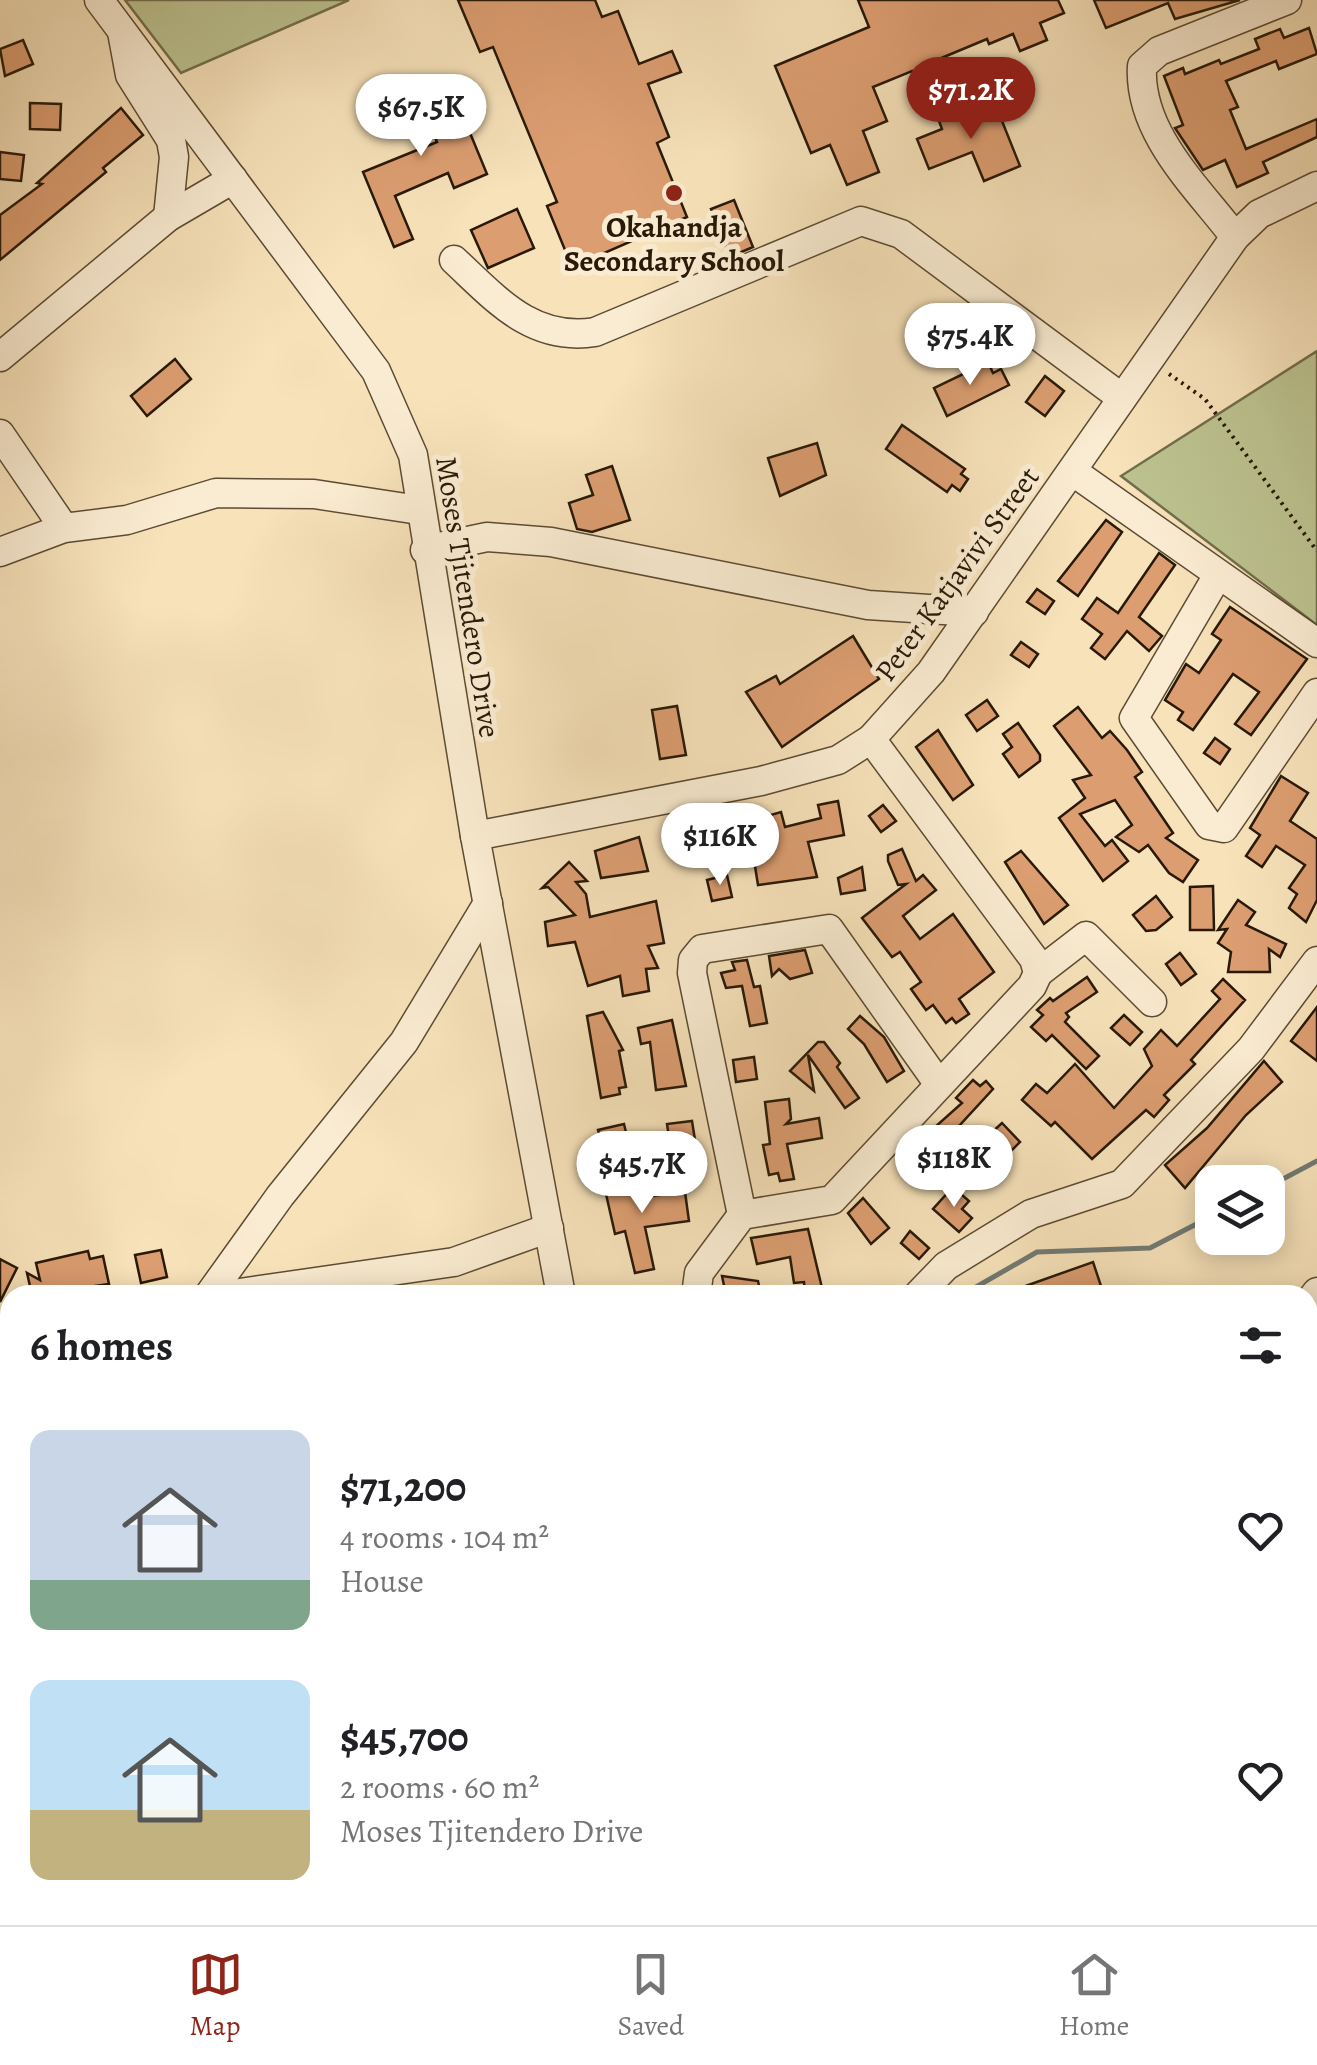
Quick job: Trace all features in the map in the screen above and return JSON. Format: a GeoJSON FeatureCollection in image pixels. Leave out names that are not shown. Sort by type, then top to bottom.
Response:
{"type":"FeatureCollection","features":[{"type":"Feature","properties":{"kind":"street","name":"Moses Tjitendero Drive"},"geometry":{"type":"LineString","coordinates":[[100,0],[376,370],[412,455],[475,836],[559,1285]]}},
{"type":"Feature","properties":{"kind":"street"},"geometry":{"type":"LineString","coordinates":[[1235,238],[1149,120],[1140,91],[1142,66],[1160,51],[1287,0]]}},
{"type":"Feature","properties":{"kind":"street"},"geometry":{"type":"LineString","coordinates":[[121,26],[130,75],[171,140],[174,157],[168,218]]}},
{"type":"Feature","properties":{"kind":"street"},"geometry":{"type":"LineString","coordinates":[[0,356],[168,218],[233,178]]}},
{"type":"Feature","properties":{"kind":"street","name":"Peter Katjavivi Street"},"geometry":{"type":"LineString","coordinates":[[475,836],[761,781],[838,760],[870,739],[931,672],[1235,238],[1259,214],[1317,186]]}},
{"type":"Feature","properties":{"kind":"street"},"geometry":{"type":"LineString","coordinates":[[454,260],[514,316],[551,333],[578,334],[595,332],[861,221],[875,222],[901,234],[1122,398]]}},
{"type":"Feature","properties":{"kind":"street"},"geometry":{"type":"LineString","coordinates":[[0,434],[64,528]]}},
{"type":"Feature","properties":{"kind":"street"},"geometry":{"type":"LineString","coordinates":[[1072,471],[1317,643]]}},
{"type":"Feature","properties":{"kind":"street"},"geometry":{"type":"LineString","coordinates":[[0,552],[64,528],[126,520],[216,494],[314,494],[419,510]]}},
{"type":"Feature","properties":{"kind":"street"},"geometry":{"type":"LineString","coordinates":[[425,550],[487,536],[552,542],[868,605],[974,612]]}},
{"type":"Feature","properties":{"kind":"street"},"geometry":{"type":"LineString","coordinates":[[1218,574],[1134,718],[1209,825],[1224,828],[1317,692]]}},
{"type":"Feature","properties":{"kind":"street"},"geometry":{"type":"LineString","coordinates":[[870,739],[1034,959],[1038,973]]}},
{"type":"Feature","properties":{"kind":"street"},"geometry":{"type":"LineString","coordinates":[[216,1285],[280,1196],[404,1042],[488,903]]}},
{"type":"Feature","properties":{"kind":"street"},"geometry":{"type":"LineString","coordinates":[[742,1215],[692,973],[693,960],[702,950],[829,929],[938,1083]]}},
{"type":"Feature","properties":{"kind":"street"},"geometry":{"type":"LineString","coordinates":[[697,1285],[699,1273],[742,1215],[832,1200],[1032,986],[1038,973],[1086,936],[1152,1002]]}},
{"type":"Feature","properties":{"kind":"street"},"geometry":{"type":"LineString","coordinates":[[928,1285],[946,1266],[1031,1214],[1122,1184],[1251,1050],[1317,961]]}},
{"type":"Feature","properties":{"kind":"street"},"geometry":{"type":"LineString","coordinates":[[295,1285],[454,1262],[549,1228]]}},
{"type":"Feature","properties":{"kind":"path"},"geometry":{"type":"LineString","coordinates":[[1149,360],[1206,399],[1317,552]]}},
{"type":"Feature","properties":{"kind":"green space"},"geometry":{"type":"Polygon","coordinates":[[[125,0],[349,0],[181,73],[125,0]]]}},
{"type":"Feature","properties":{"kind":"green space"},"geometry":{"type":"Polygon","coordinates":[[[1317,351],[1317,625],[1121,476],[1317,351]]]}},
{"type":"Feature","properties":{"kind":"building"},"geometry":{"type":"Polygon","coordinates":[[[458,0],[595,0],[602,17],[618,11],[639,64],[672,51],[681,72],[648,84],[669,137],[657,143],[687,217],[572,267],[547,206],[557,202],[493,47],[480,52],[458,0]]]}},
{"type":"Feature","properties":{"kind":"building"},"geometry":{"type":"Polygon","coordinates":[[[858,0],[1058,0],[1064,13],[1040,23],[1047,40],[1020,51],[1013,34],[989,44],[987,39],[939,59],[946,75],[919,87],[912,71],[873,87],[887,121],[863,131],[879,172],[847,185],[830,145],[811,153],[775,66],[869,27],[858,0]]]}},
{"type":"Feature","properties":{"kind":"building"},"geometry":{"type":"Polygon","coordinates":[[[1094,0],[1240,0],[1175,19],[1168,3],[1106,28],[1094,0]]]}},
{"type":"Feature","properties":{"kind":"building"},"geometry":{"type":"Polygon","coordinates":[[[1309,28],[1317,54],[1279,69],[1276,61],[1226,81],[1238,107],[1230,110],[1246,149],[1317,119],[1317,137],[1263,162],[1268,173],[1237,187],[1225,160],[1203,170],[1175,128],[1183,125],[1164,76],[1183,68],[1185,74],[1219,60],[1221,64],[1259,49],[1255,39],[1280,29],[1284,38],[1309,28]]]}},
{"type":"Feature","properties":{"kind":"building"},"geometry":{"type":"Polygon","coordinates":[[[23,40],[33,64],[5,76],[0,49],[23,40]]]}},
{"type":"Feature","properties":{"kind":"building"},"geometry":{"type":"Polygon","coordinates":[[[430,84],[446,123],[463,116],[487,174],[454,188],[448,173],[395,196],[413,239],[394,247],[363,172],[437,142],[422,107],[376,126],[369,108],[430,84]]]}},
{"type":"Feature","properties":{"kind":"building"},"geometry":{"type":"Polygon","coordinates":[[[30,103],[61,104],[60,130],[30,129],[30,103]]]}},
{"type":"Feature","properties":{"kind":"building"},"geometry":{"type":"Polygon","coordinates":[[[955,105],[962,120],[996,106],[1020,166],[984,181],[972,152],[929,169],[917,139],[942,129],[936,113],[955,105]]]}},
{"type":"Feature","properties":{"kind":"building"},"geometry":{"type":"Polygon","coordinates":[[[121,108],[143,135],[103,168],[106,172],[0,260],[0,215],[42,184],[37,183],[121,108]]]}},
{"type":"Feature","properties":{"kind":"building"},"geometry":{"type":"Polygon","coordinates":[[[0,152],[24,155],[21,181],[0,179],[0,152]]]}},
{"type":"Feature","properties":{"kind":"building"},"geometry":{"type":"Polygon","coordinates":[[[734,200],[753,247],[730,257],[711,209],[734,200]]]}},
{"type":"Feature","properties":{"kind":"building"},"geometry":{"type":"Polygon","coordinates":[[[517,209],[534,248],[488,268],[471,230],[517,209]]]}},
{"type":"Feature","properties":{"kind":"building"},"geometry":{"type":"Polygon","coordinates":[[[175,359],[191,379],[147,416],[131,396],[175,359]]]}},
{"type":"Feature","properties":{"kind":"building"},"geometry":{"type":"Polygon","coordinates":[[[988,362],[993,373],[1001,369],[1009,385],[947,416],[934,388],[988,362]]]}},
{"type":"Feature","properties":{"kind":"building"},"geometry":{"type":"Polygon","coordinates":[[[1045,376],[1064,391],[1045,416],[1026,402],[1045,376]]]}},
{"type":"Feature","properties":{"kind":"building"},"geometry":{"type":"Polygon","coordinates":[[[902,425],[965,469],[961,474],[968,479],[960,491],[952,485],[947,492],[886,449],[902,425]]]}},
{"type":"Feature","properties":{"kind":"building"},"geometry":{"type":"Polygon","coordinates":[[[817,443],[826,475],[780,496],[768,458],[817,443]]]}},
{"type":"Feature","properties":{"kind":"building"},"geometry":{"type":"Polygon","coordinates":[[[612,466],[630,520],[592,532],[577,529],[569,503],[593,495],[586,475],[612,466]]]}},
{"type":"Feature","properties":{"kind":"building"},"geometry":{"type":"Polygon","coordinates":[[[1106,520],[1122,532],[1078,596],[1058,581],[1106,520]]]}},
{"type":"Feature","properties":{"kind":"building"},"geometry":{"type":"Polygon","coordinates":[[[1159,553],[1175,565],[1139,617],[1162,636],[1149,651],[1127,631],[1105,659],[1091,648],[1102,634],[1082,619],[1097,598],[1118,613],[1159,553]]]}},
{"type":"Feature","properties":{"kind":"building"},"geometry":{"type":"Polygon","coordinates":[[[1037,589],[1054,601],[1045,614],[1027,602],[1037,589]]]}},
{"type":"Feature","properties":{"kind":"building"},"geometry":{"type":"Polygon","coordinates":[[[1230,607],[1307,659],[1251,735],[1235,724],[1259,692],[1233,674],[1193,730],[1178,720],[1183,712],[1165,700],[1186,664],[1199,673],[1221,640],[1212,634],[1230,607]]]}},
{"type":"Feature","properties":{"kind":"building"},"geometry":{"type":"Polygon","coordinates":[[[853,636],[879,679],[782,747],[746,692],[776,676],[780,684],[853,636]]]}},
{"type":"Feature","properties":{"kind":"building"},"geometry":{"type":"Polygon","coordinates":[[[1021,642],[1038,654],[1029,667],[1011,655],[1021,642]]]}},
{"type":"Feature","properties":{"kind":"building"},"geometry":{"type":"Polygon","coordinates":[[[987,700],[998,716],[977,731],[966,715],[987,700]]]}},
{"type":"Feature","properties":{"kind":"building"},"geometry":{"type":"Polygon","coordinates":[[[677,706],[686,755],[660,759],[652,710],[677,706]]]}},
{"type":"Feature","properties":{"kind":"building"},"geometry":{"type":"Polygon","coordinates":[[[1078,707],[1102,738],[1110,731],[1127,750],[1142,772],[1135,777],[1173,833],[1166,838],[1198,860],[1183,882],[1169,873],[1148,845],[1139,852],[1116,837],[1132,825],[1115,800],[1080,814],[1105,846],[1112,840],[1128,861],[1103,881],[1059,818],[1085,798],[1073,780],[1091,775],[1054,726],[1078,707]]]}},
{"type":"Feature","properties":{"kind":"building"},"geometry":{"type":"Polygon","coordinates":[[[1018,723],[1040,755],[1040,761],[1019,777],[1003,754],[1012,747],[1003,734],[1018,723]]]}},
{"type":"Feature","properties":{"kind":"building"},"geometry":{"type":"Polygon","coordinates":[[[938,730],[973,785],[953,800],[916,747],[938,730]]]}},
{"type":"Feature","properties":{"kind":"building"},"geometry":{"type":"Polygon","coordinates":[[[1215,738],[1230,749],[1220,764],[1204,753],[1215,738]]]}},
{"type":"Feature","properties":{"kind":"building"},"geometry":{"type":"Polygon","coordinates":[[[1281,776],[1308,793],[1290,821],[1317,839],[1317,900],[1306,922],[1289,908],[1297,894],[1289,888],[1305,865],[1276,846],[1262,867],[1246,856],[1260,835],[1250,828],[1281,776]]]}},
{"type":"Feature","properties":{"kind":"building"},"geometry":{"type":"Polygon","coordinates":[[[838,801],[844,835],[808,842],[817,877],[758,885],[754,860],[738,866],[721,815],[742,809],[746,822],[781,812],[785,827],[821,818],[818,805],[838,801]]]}},
{"type":"Feature","properties":{"kind":"building"},"geometry":{"type":"Polygon","coordinates":[[[883,805],[896,821],[881,832],[869,816],[883,805]]]}},
{"type":"Feature","properties":{"kind":"building"},"geometry":{"type":"Polygon","coordinates":[[[639,837],[648,871],[601,878],[595,851],[639,837]]]}},
{"type":"Feature","properties":{"kind":"building"},"geometry":{"type":"Polygon","coordinates":[[[902,849],[916,881],[923,875],[936,890],[903,916],[920,939],[953,914],[994,972],[959,999],[969,1014],[956,1023],[952,1018],[946,1023],[933,1005],[926,1010],[911,989],[921,982],[900,952],[892,957],[862,918],[906,884],[898,885],[888,861],[888,855],[902,849]]]}},
{"type":"Feature","properties":{"kind":"building"},"geometry":{"type":"Polygon","coordinates":[[[1021,851],[1068,905],[1044,924],[1005,862],[1021,851]]]}},
{"type":"Feature","properties":{"kind":"building"},"geometry":{"type":"Polygon","coordinates":[[[569,862],[587,881],[576,882],[586,894],[590,917],[656,901],[664,943],[648,946],[658,968],[646,969],[649,991],[623,996],[620,976],[588,986],[575,942],[548,946],[545,922],[575,915],[548,887],[542,888],[569,862]]]}},
{"type":"Feature","properties":{"kind":"building"},"geometry":{"type":"Polygon","coordinates":[[[862,867],[865,890],[841,894],[838,878],[862,867]]]}},
{"type":"Feature","properties":{"kind":"building"},"geometry":{"type":"Polygon","coordinates":[[[727,875],[732,897],[712,901],[707,880],[727,875]]]}},
{"type":"Feature","properties":{"kind":"building"},"geometry":{"type":"Polygon","coordinates":[[[1213,886],[1214,930],[1190,930],[1190,887],[1213,886]]]}},
{"type":"Feature","properties":{"kind":"building"},"geometry":{"type":"Polygon","coordinates":[[[1156,896],[1172,917],[1156,930],[1146,931],[1133,915],[1156,896]]]}},
{"type":"Feature","properties":{"kind":"building"},"geometry":{"type":"Polygon","coordinates":[[[1238,900],[1255,912],[1246,925],[1286,944],[1280,957],[1269,949],[1270,972],[1228,972],[1231,952],[1218,943],[1227,929],[1218,930],[1238,900]]]}},
{"type":"Feature","properties":{"kind":"building"},"geometry":{"type":"Polygon","coordinates":[[[805,950],[812,973],[790,979],[779,969],[772,976],[769,956],[805,950]]]}},
{"type":"Feature","properties":{"kind":"building"},"geometry":{"type":"Polygon","coordinates":[[[1180,953],[1196,974],[1181,985],[1166,964],[1180,953]]]}},
{"type":"Feature","properties":{"kind":"building"},"geometry":{"type":"Polygon","coordinates":[[[747,960],[754,987],[760,986],[767,1023],[750,1026],[742,986],[726,988],[721,973],[735,970],[732,962],[747,960]]]}},
{"type":"Feature","properties":{"kind":"building"},"geometry":{"type":"Polygon","coordinates":[[[1087,977],[1097,992],[1066,1013],[1069,1017],[1065,1022],[1099,1056],[1086,1069],[1052,1035],[1046,1041],[1031,1027],[1043,1015],[1037,1010],[1050,998],[1053,1001],[1087,977]]]}},
{"type":"Feature","properties":{"kind":"building"},"geometry":{"type":"Polygon","coordinates":[[[1223,979],[1245,1000],[1191,1060],[1195,1064],[1164,1095],[1169,1100],[1154,1117],[1146,1110],[1092,1159],[1055,1122],[1051,1126],[1022,1100],[1036,1084],[1047,1093],[1075,1064],[1114,1108],[1152,1066],[1144,1049],[1161,1030],[1177,1046],[1220,999],[1212,991],[1223,979]]]}},
{"type":"Feature","properties":{"kind":"building"},"geometry":{"type":"Polygon","coordinates":[[[1317,1007],[1317,1061],[1291,1041],[1317,1007]]]}},
{"type":"Feature","properties":{"kind":"building"},"geometry":{"type":"Polygon","coordinates":[[[603,1012],[623,1050],[619,1051],[626,1087],[619,1088],[620,1094],[601,1098],[587,1016],[603,1012]]]}},
{"type":"Feature","properties":{"kind":"building"},"geometry":{"type":"Polygon","coordinates":[[[1124,1015],[1142,1032],[1130,1045],[1111,1028],[1124,1015]]]}},
{"type":"Feature","properties":{"kind":"building"},"geometry":{"type":"Polygon","coordinates":[[[860,1016],[884,1037],[904,1071],[887,1082],[864,1044],[848,1029],[860,1016]]]}},
{"type":"Feature","properties":{"kind":"building"},"geometry":{"type":"Polygon","coordinates":[[[672,1020],[686,1086],[656,1090],[650,1042],[641,1044],[638,1028],[672,1020]]]}},
{"type":"Feature","properties":{"kind":"building"},"geometry":{"type":"Polygon","coordinates":[[[818,1042],[824,1042],[840,1063],[837,1067],[859,1098],[845,1108],[808,1055],[814,1091],[790,1071],[818,1042]]]}},
{"type":"Feature","properties":{"kind":"building"},"geometry":{"type":"Polygon","coordinates":[[[754,1057],[757,1079],[736,1082],[733,1060],[754,1057]]]}},
{"type":"Feature","properties":{"kind":"building"},"geometry":{"type":"Polygon","coordinates":[[[1264,1061],[1282,1082],[1246,1115],[1204,1165],[1195,1165],[1195,1176],[1185,1188],[1165,1165],[1207,1128],[1264,1061]]]}},
{"type":"Feature","properties":{"kind":"building"},"geometry":{"type":"Polygon","coordinates":[[[973,1080],[980,1086],[986,1081],[993,1089],[946,1140],[935,1127],[962,1103],[956,1098],[973,1080]]]}},
{"type":"Feature","properties":{"kind":"building"},"geometry":{"type":"Polygon","coordinates":[[[789,1099],[791,1119],[786,1124],[819,1118],[822,1138],[787,1144],[794,1179],[780,1181],[778,1173],[769,1175],[763,1145],[770,1144],[765,1102],[789,1099]]]}},
{"type":"Feature","properties":{"kind":"building"},"geometry":{"type":"Polygon","coordinates":[[[692,1121],[695,1140],[670,1144],[667,1124],[692,1121]]]}},
{"type":"Feature","properties":{"kind":"building"},"geometry":{"type":"Polygon","coordinates":[[[1002,1123],[1020,1142],[1000,1162],[1005,1167],[991,1181],[965,1157],[1002,1123]]]}},
{"type":"Feature","properties":{"kind":"building"},"geometry":{"type":"Polygon","coordinates":[[[624,1124],[628,1141],[603,1147],[598,1130],[624,1124]]]}},
{"type":"Feature","properties":{"kind":"building"},"geometry":{"type":"Polygon","coordinates":[[[626,1173],[627,1181],[638,1179],[641,1197],[685,1192],[689,1221],[645,1227],[654,1269],[635,1273],[625,1231],[615,1234],[604,1185],[613,1184],[611,1176],[626,1173]]]}},
{"type":"Feature","properties":{"kind":"building"},"geometry":{"type":"Polygon","coordinates":[[[953,1187],[969,1201],[962,1209],[972,1218],[959,1232],[933,1209],[953,1187]]]}},
{"type":"Feature","properties":{"kind":"building"},"geometry":{"type":"Polygon","coordinates":[[[863,1198],[889,1228],[871,1244],[848,1213],[863,1198]]]}},
{"type":"Feature","properties":{"kind":"building"},"geometry":{"type":"Polygon","coordinates":[[[808,1229],[821,1285],[794,1283],[790,1257],[757,1264],[751,1238],[808,1229]]]}},
{"type":"Feature","properties":{"kind":"building"},"geometry":{"type":"Polygon","coordinates":[[[910,1231],[929,1248],[919,1259],[901,1243],[910,1231]]]}},
{"type":"Feature","properties":{"kind":"building"},"geometry":{"type":"Polygon","coordinates":[[[161,1250],[167,1277],[141,1283],[135,1255],[161,1250]]]}},
{"type":"Feature","properties":{"kind":"building"},"geometry":{"type":"Polygon","coordinates":[[[88,1251],[90,1259],[103,1256],[109,1284],[30,1285],[27,1273],[40,1280],[36,1263],[88,1251]]]}},
{"type":"Feature","properties":{"kind":"building"},"geometry":{"type":"Polygon","coordinates":[[[0,1259],[17,1268],[8,1285],[0,1285],[0,1259]]]}},
{"type":"Feature","properties":{"kind":"building"},"geometry":{"type":"Polygon","coordinates":[[[1093,1262],[1101,1285],[1028,1285],[1093,1262]]]}},
{"type":"Feature","properties":{"kind":"building"},"geometry":{"type":"Polygon","coordinates":[[[722,1276],[758,1281],[759,1285],[724,1285],[722,1276]]]}},
{"type":"Feature","properties":{"kind":"waterway"},"geometry":{"type":"LineString","coordinates":[[1285,1178],[1317,1161]]}},
{"type":"Feature","properties":{"kind":"waterway"},"geometry":{"type":"LineString","coordinates":[[979,1285],[1037,1252],[1150,1248],[1195,1225]]}},
{"type":"Feature","properties":{"kind":"place","name":"Okahandja Secondary School"},"geometry":{"type":"Point","coordinates":[674,193]}}]}
